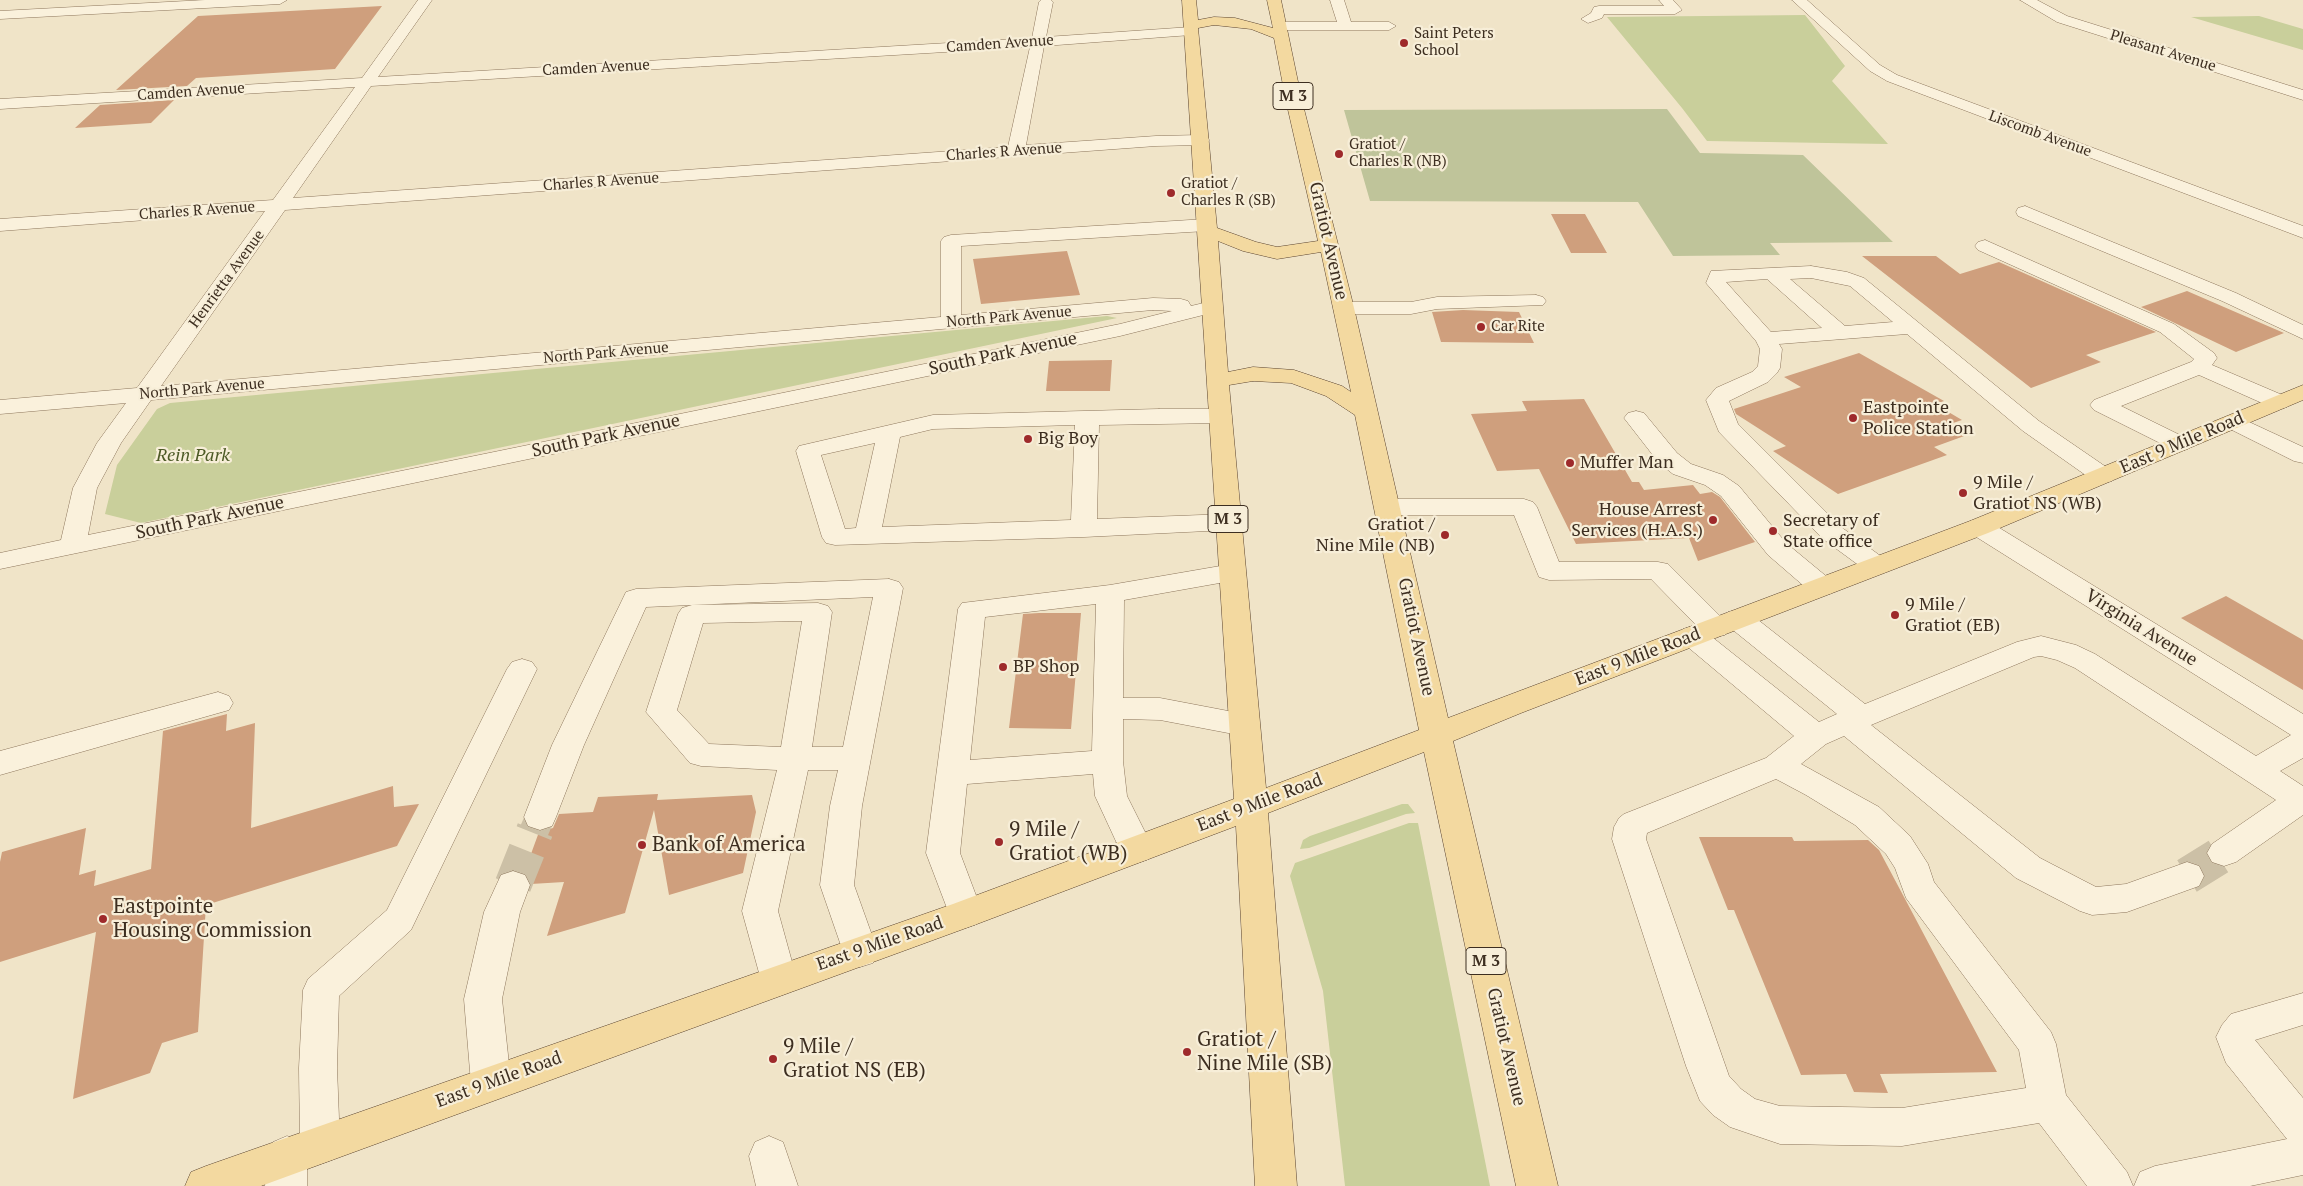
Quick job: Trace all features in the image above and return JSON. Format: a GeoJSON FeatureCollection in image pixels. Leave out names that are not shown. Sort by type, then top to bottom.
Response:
{"type":"FeatureCollection","features":[{"type":"Feature","properties":{"kind":"main road","name":"M 3"},"geometry":{"type":"LineString","coordinates":[[1190,0],[1250,806],[1276,1186]]}},
{"type":"Feature","properties":{"kind":"main road","name":"Gratiot Avenue"},"geometry":{"type":"LineString","coordinates":[[1274,0],[1294,101],[1344,308],[1537,1186]]}},
{"type":"Feature","properties":{"kind":"main road"},"geometry":{"type":"LineString","coordinates":[[1191,28],[1214,21],[1235,22],[1280,31]]}},
{"type":"Feature","properties":{"kind":"main road"},"geometry":{"type":"LineString","coordinates":[[1206,228],[1250,247],[1277,253],[1302,251],[1329,245]]}},
{"type":"Feature","properties":{"kind":"main road"},"geometry":{"type":"LineString","coordinates":[[1217,381],[1253,374],[1294,377],[1334,391],[1367,412]]}},
{"type":"Feature","properties":{"kind":"main road","name":"East 9 Mile Road"},"geometry":{"type":"LineString","coordinates":[[206,1186],[298,1162],[491,1083],[860,952],[1137,850],[1437,735],[1510,705],[1979,527],[2303,392]]}},
{"type":"Feature","properties":{"kind":"street"},"geometry":{"type":"LineString","coordinates":[[0,15],[280,0]]}},
{"type":"Feature","properties":{"kind":"street","name":"Henrietta Avenue"},"geometry":{"type":"LineString","coordinates":[[73,546],[85,488],[108,443],[425,0]]}},
{"type":"Feature","properties":{"kind":"street"},"geometry":{"type":"LineString","coordinates":[[1337,0],[1345,26]]}},
{"type":"Feature","properties":{"kind":"street"},"geometry":{"type":"LineString","coordinates":[[1593,10],[1674,10],[1666,0]]}},
{"type":"Feature","properties":{"kind":"street","name":"Liscomb Avenue"},"geometry":{"type":"LineString","coordinates":[[1799,0],[1875,68],[1892,78],[2303,232]]}},
{"type":"Feature","properties":{"kind":"street","name":"Pleasant Avenue"},"geometry":{"type":"LineString","coordinates":[[2027,0],[2062,19],[2303,95]]}},
{"type":"Feature","properties":{"kind":"street"},"geometry":{"type":"LineString","coordinates":[[1016,151],[1046,2]]}},
{"type":"Feature","properties":{"kind":"street"},"geometry":{"type":"LineString","coordinates":[[1280,31],[1345,26],[1388,26]]}},
{"type":"Feature","properties":{"kind":"street","name":"Camden Avenue"},"geometry":{"type":"LineString","coordinates":[[0,104],[1038,42],[1191,28]]}},
{"type":"Feature","properties":{"kind":"street","name":"Charles R Avenue"},"geometry":{"type":"LineString","coordinates":[[0,225],[1156,141],[1201,140]]}},
{"type":"Feature","properties":{"kind":"street"},"geometry":{"type":"LineString","coordinates":[[2026,212],[2229,297],[2303,333]]}},
{"type":"Feature","properties":{"kind":"street"},"geometry":{"type":"LineString","coordinates":[[951,322],[951,241],[1206,228]]}},
{"type":"Feature","properties":{"kind":"street"},"geometry":{"type":"LineString","coordinates":[[1986,246],[2167,328],[2206,358],[2199,366],[2102,404],[2180,444]]}},
{"type":"Feature","properties":{"kind":"street"},"geometry":{"type":"LineString","coordinates":[[1876,566],[1832,533],[1727,427],[1723,420],[1717,400],[1724,393],[1760,376],[1769,368],[1771,349],[1766,339],[1716,283],[1716,279],[1725,274],[1811,272],[1847,278],[1857,282],[2031,426],[2103,476]]}},
{"type":"Feature","properties":{"kind":"street"},"geometry":{"type":"LineString","coordinates":[[1772,273],[1840,333]]}},
{"type":"Feature","properties":{"kind":"street"},"geometry":{"type":"LineString","coordinates":[[1344,308],[1411,308],[1437,303],[1536,301]]}},
{"type":"Feature","properties":{"kind":"street","name":"North Park Avenue"},"geometry":{"type":"LineString","coordinates":[[0,407],[1154,304],[1212,307]]}},
{"type":"Feature","properties":{"kind":"street","name":"South Park Avenue"},"geometry":{"type":"LineString","coordinates":[[0,561],[1155,323],[1212,307]]}},
{"type":"Feature","properties":{"kind":"street"},"geometry":{"type":"LineString","coordinates":[[1766,339],[1911,327]]}},
{"type":"Feature","properties":{"kind":"street"},"geometry":{"type":"LineString","coordinates":[[2199,366],[2279,402]]}},
{"type":"Feature","properties":{"kind":"street"},"geometry":{"type":"LineString","coordinates":[[1220,416],[933,422],[808,451],[835,537],[1084,529],[1228,522]]}},
{"type":"Feature","properties":{"kind":"street"},"geometry":{"type":"LineString","coordinates":[[1084,529],[1087,418]]}},
{"type":"Feature","properties":{"kind":"street"},"geometry":{"type":"LineString","coordinates":[[1636,418],[1668,458],[1682,469],[1714,480],[1730,491],[1778,549],[1822,587]]}},
{"type":"Feature","properties":{"kind":"street"},"geometry":{"type":"LineString","coordinates":[[2234,422],[2303,456]]}},
{"type":"Feature","properties":{"kind":"street"},"geometry":{"type":"LineString","coordinates":[[867,536],[889,432]]}},
{"type":"Feature","properties":{"kind":"street"},"geometry":{"type":"LineString","coordinates":[[1388,507],[1524,507],[1549,571],[1658,570],[1715,628],[1814,736]]}},
{"type":"Feature","properties":{"kind":"street","name":"Virginia Avenue"},"geometry":{"type":"LineString","coordinates":[[1979,527],[2303,728]]}},
{"type":"Feature","properties":{"kind":"street"},"geometry":{"type":"LineString","coordinates":[[965,914],[943,853],[972,609],[1110,594],[1232,573]]}},
{"type":"Feature","properties":{"kind":"street"},"geometry":{"type":"LineString","coordinates":[[540,817],[568,745],[636,598],[889,588],[857,758],[846,806],[837,885],[860,952]]}},
{"type":"Feature","properties":{"kind":"street"},"geometry":{"type":"LineString","coordinates":[[1110,594],[1108,761],[1111,796],[1137,850]]}},
{"type":"Feature","properties":{"kind":"street"},"geometry":{"type":"LineString","coordinates":[[779,980],[760,911],[796,759],[818,612],[692,614],[661,712],[701,755],[796,759],[857,758]]}},
{"type":"Feature","properties":{"kind":"street"},"geometry":{"type":"LineString","coordinates":[[1715,628],[1854,720],[2028,868],[2092,901],[2127,898],[2188,876]]}},
{"type":"Feature","properties":{"kind":"street"},"geometry":{"type":"LineString","coordinates":[[2048,1103],[1902,1127],[1780,1125],[1744,1114],[1727,1102],[1714,1088],[1705,1066],[1629,839],[1631,827],[1636,823],[1777,766],[1814,736],[2027,649],[2041,646],[2066,652],[2085,661],[2301,799],[2224,852]]}},
{"type":"Feature","properties":{"kind":"street"},"geometry":{"type":"LineString","coordinates":[[298,1162],[318,1068],[321,990],[399,920],[522,668]]}},
{"type":"Feature","properties":{"kind":"street"},"geometry":{"type":"LineString","coordinates":[[0,763],[218,703]]}},
{"type":"Feature","properties":{"kind":"street"},"geometry":{"type":"LineString","coordinates":[[1108,708],[1160,709],[1244,726]]}},
{"type":"Feature","properties":{"kind":"street"},"geometry":{"type":"LineString","coordinates":[[2255,771],[2303,743]]}},
{"type":"Feature","properties":{"kind":"street"},"geometry":{"type":"LineString","coordinates":[[954,773],[1108,761]]}},
{"type":"Feature","properties":{"kind":"street"},"geometry":{"type":"LineString","coordinates":[[1777,766],[1867,816],[1898,845],[1911,864],[1918,888],[2036,1044],[2048,1103],[2112,1186]]}},
{"type":"Feature","properties":{"kind":"street"},"geometry":{"type":"LineString","coordinates":[[491,1083],[483,999],[502,912],[512,884]]}},
{"type":"Feature","properties":{"kind":"street"},"geometry":{"type":"LineString","coordinates":[[2303,1009],[2244,1026],[2235,1037],[2240,1051],[2303,1128]]}},
{"type":"Feature","properties":{"kind":"street"},"geometry":{"type":"LineString","coordinates":[[2156,1186],[2303,1155]]}},
{"type":"Feature","properties":{"kind":"green space"},"geometry":{"type":"Polygon","coordinates":[[[1805,15],[1845,66],[1832,81],[1888,144],[1707,141],[1607,17],[1805,15]]]}},
{"type":"Feature","properties":{"kind":"green space"},"geometry":{"type":"Polygon","coordinates":[[[2259,16],[2303,29],[2303,50],[2191,17],[2259,16]]]}},
{"type":"Feature","properties":{"kind":"green space"},"geometry":{"type":"Polygon","coordinates":[[[1667,109],[1700,153],[1803,155],[1893,242],[1770,243],[1780,255],[1673,256],[1638,202],[1370,201],[1344,110],[1667,109]]]}},
{"type":"Feature","properties":{"kind":"green space","name":"Rein Park"},"geometry":{"type":"Polygon","coordinates":[[[1107,316],[1117,318],[141,523],[105,514],[117,465],[157,409],[170,403],[1107,316]]]}},
{"type":"Feature","properties":{"kind":"green space"},"geometry":{"type":"Polygon","coordinates":[[[1402,804],[1408,804],[1415,813],[1406,814],[1309,848],[1300,849],[1303,840],[1310,836],[1402,804]]]}},
{"type":"Feature","properties":{"kind":"green space"},"geometry":{"type":"Polygon","coordinates":[[[1409,823],[1418,823],[1490,1186],[1345,1186],[1323,991],[1290,876],[1295,863],[1409,823]]]}},
{"type":"Feature","properties":{"kind":"building"},"geometry":{"type":"Polygon","coordinates":[[[382,6],[335,69],[196,78],[187,86],[116,90],[198,16],[382,6]]]}},
{"type":"Feature","properties":{"kind":"building"},"geometry":{"type":"Polygon","coordinates":[[[174,100],[151,123],[75,128],[100,105],[174,100]]]}},
{"type":"Feature","properties":{"kind":"building"},"geometry":{"type":"Polygon","coordinates":[[[1551,214],[1585,214],[1607,253],[1571,253],[1551,214]]]}},
{"type":"Feature","properties":{"kind":"building"},"geometry":{"type":"Polygon","coordinates":[[[1067,251],[1080,295],[981,304],[973,259],[1067,251]]]}},
{"type":"Feature","properties":{"kind":"building"},"geometry":{"type":"Polygon","coordinates":[[[1862,256],[1936,256],[1960,274],[1999,262],[2156,332],[2086,355],[2101,362],[2031,388],[1862,256]]]}},
{"type":"Feature","properties":{"kind":"building"},"geometry":{"type":"Polygon","coordinates":[[[2187,291],[2284,333],[2236,352],[2141,307],[2187,291]]]}},
{"type":"Feature","properties":{"kind":"building","name":"Car Rite"},"geometry":{"type":"Polygon","coordinates":[[[1463,310],[1519,312],[1534,343],[1441,342],[1432,312],[1463,310]]]}},
{"type":"Feature","properties":{"kind":"building"},"geometry":{"type":"Polygon","coordinates":[[[1859,353],[1944,401],[1935,404],[1962,420],[1950,424],[1967,435],[1934,447],[1947,455],[1838,494],[1773,451],[1786,446],[1736,414],[1734,409],[1801,387],[1784,377],[1859,353]]]}},
{"type":"Feature","properties":{"kind":"building"},"geometry":{"type":"Polygon","coordinates":[[[1112,360],[1110,391],[1046,391],[1049,361],[1112,360]]]}},
{"type":"Feature","properties":{"kind":"building"},"geometry":{"type":"Polygon","coordinates":[[[1584,399],[1632,482],[1639,482],[1644,490],[1693,485],[1700,494],[1712,492],[1720,497],[1755,542],[1698,561],[1689,538],[1576,544],[1539,469],[1497,471],[1471,414],[1527,411],[1522,401],[1584,399]]]}},
{"type":"Feature","properties":{"kind":"building"},"geometry":{"type":"Polygon","coordinates":[[[2226,596],[2303,640],[2303,690],[2181,618],[2226,596]]]}},
{"type":"Feature","properties":{"kind":"building"},"geometry":{"type":"Polygon","coordinates":[[[1081,613],[1071,729],[1009,728],[1023,614],[1081,613]]]}},
{"type":"Feature","properties":{"kind":"building","name":"Eastpointe Housing Commission"},"geometry":{"type":"Polygon","coordinates":[[[227,714],[226,731],[255,723],[251,828],[393,786],[394,807],[419,804],[397,846],[206,905],[198,1032],[162,1043],[150,1073],[73,1099],[96,932],[0,962],[0,862],[2,852],[86,828],[79,875],[96,870],[94,886],[151,869],[163,731],[227,714]]]}},
{"type":"Feature","properties":{"kind":"building","name":"Bank of America"},"geometry":{"type":"Polygon","coordinates":[[[658,794],[657,800],[752,795],[756,812],[743,873],[669,895],[654,810],[625,913],[547,936],[564,882],[531,884],[524,873],[539,832],[553,828],[559,814],[593,812],[598,797],[658,794]]]}},
{"type":"Feature","properties":{"kind":"building"},"geometry":{"type":"Polygon","coordinates":[[[1699,837],[1792,837],[1794,841],[1868,840],[1879,850],[1997,1072],[1880,1074],[1888,1093],[1854,1092],[1846,1074],[1801,1075],[1734,910],[1728,910],[1699,837]]]}},
{"type":"Feature","properties":{"kind":"tunnel"},"geometry":{"type":"LineString","coordinates":[[534,831],[540,817]]}},
{"type":"Feature","properties":{"kind":"tunnel"},"geometry":{"type":"LineString","coordinates":[[513,885],[535,830]]}},
{"type":"Feature","properties":{"kind":"tunnel"},"geometry":{"type":"LineString","coordinates":[[2187,876],[2224,853]]}},
{"type":"Feature","properties":{"kind":"place","name":"Saint Peters School"},"geometry":{"type":"Point","coordinates":[1404,43]}},
{"type":"Feature","properties":{"kind":"place","name":"Gratiot / Charles R (NB)"},"geometry":{"type":"Point","coordinates":[1339,154]}},
{"type":"Feature","properties":{"kind":"place","name":"Gratiot / Charles R (SB)"},"geometry":{"type":"Point","coordinates":[1171,193]}},
{"type":"Feature","properties":{"kind":"place","name":"Car Rite"},"geometry":{"type":"Point","coordinates":[1481,327]}},
{"type":"Feature","properties":{"kind":"place","name":"Eastpointe Police Station"},"geometry":{"type":"Point","coordinates":[1853,418]}},
{"type":"Feature","properties":{"kind":"place","name":"Big Boy"},"geometry":{"type":"Point","coordinates":[1028,439]}},
{"type":"Feature","properties":{"kind":"place","name":"Muffer Man"},"geometry":{"type":"Point","coordinates":[1570,463]}},
{"type":"Feature","properties":{"kind":"place","name":"9 Mile / Gratiot NS (WB)"},"geometry":{"type":"Point","coordinates":[1963,493]}},
{"type":"Feature","properties":{"kind":"place","name":"House Arrest Services (H.A.S.)"},"geometry":{"type":"Point","coordinates":[1713,520]}},
{"type":"Feature","properties":{"kind":"place","name":"Secretary of State office"},"geometry":{"type":"Point","coordinates":[1773,531]}},
{"type":"Feature","properties":{"kind":"place","name":"Gratiot / Nine Mile (NB)"},"geometry":{"type":"Point","coordinates":[1445,535]}},
{"type":"Feature","properties":{"kind":"place","name":"9 Mile / Gratiot (EB)"},"geometry":{"type":"Point","coordinates":[1895,615]}},
{"type":"Feature","properties":{"kind":"place","name":"BP Shop"},"geometry":{"type":"Point","coordinates":[1003,667]}},
{"type":"Feature","properties":{"kind":"place","name":"9 Mile / Gratiot (WB)"},"geometry":{"type":"Point","coordinates":[999,842]}},
{"type":"Feature","properties":{"kind":"place","name":"Bank of America"},"geometry":{"type":"Point","coordinates":[642,845]}},
{"type":"Feature","properties":{"kind":"place","name":"Eastpointe Housing Commission"},"geometry":{"type":"Point","coordinates":[103,919]}},
{"type":"Feature","properties":{"kind":"place","name":"Gratiot / Nine Mile (SB)"},"geometry":{"type":"Point","coordinates":[1187,1052]}},
{"type":"Feature","properties":{"kind":"place","name":"9 Mile / Gratiot NS (EB)"},"geometry":{"type":"Point","coordinates":[773,1059]}}]}
